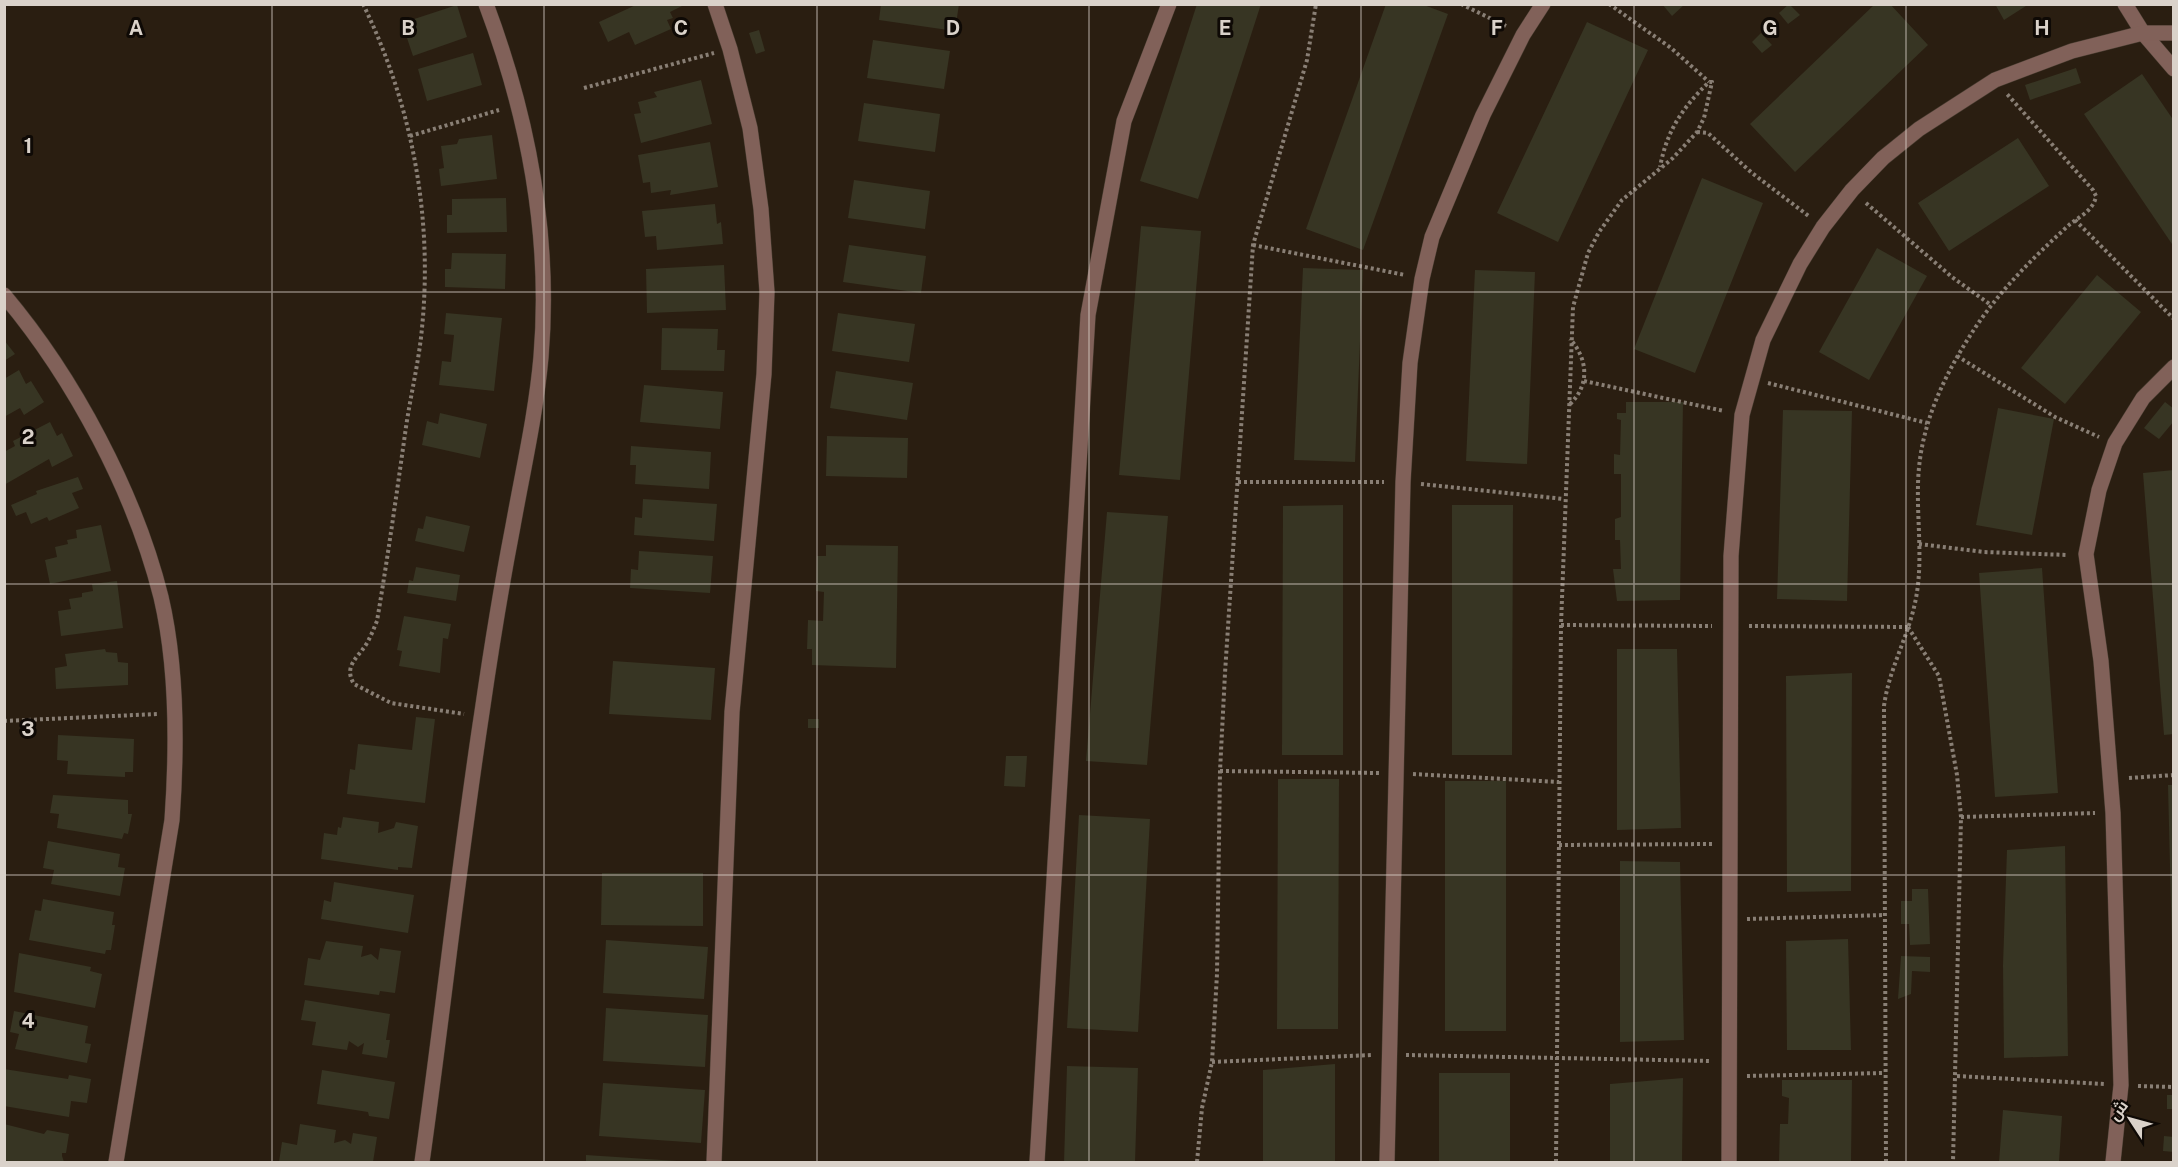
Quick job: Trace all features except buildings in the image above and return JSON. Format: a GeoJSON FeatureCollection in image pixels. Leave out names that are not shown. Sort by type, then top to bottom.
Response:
{"type":"FeatureCollection","features":[{"type":"Feature","properties":{"kind":"street"},"geometry":{"type":"LineString","coordinates":[[422,1162],[481,717],[531,430],[541,356],[543,281],[538,207],[518,105],[506,58],[486,4]]}},
{"type":"Feature","properties":{"kind":"street"},"geometry":{"type":"LineString","coordinates":[[714,1162],[732,712],[764,374],[767,292],[761,209],[750,128],[730,49],[715,4]]}},
{"type":"Feature","properties":{"kind":"street"},"geometry":{"type":"LineString","coordinates":[[1037,1162],[1088,315],[1124,121],[1169,4]]}},
{"type":"Feature","properties":{"kind":"street"},"geometry":{"type":"LineString","coordinates":[[1387,1162],[1403,482],[1410,363],[1422,279],[1432,237],[1447,197],[1523,35],[1543,4]]}},
{"type":"Feature","properties":{"kind":"street"},"geometry":{"type":"LineString","coordinates":[[2125,4],[2143,33],[2174,69]]}},
{"type":"Feature","properties":{"kind":"street"},"geometry":{"type":"LineString","coordinates":[[1729,1162],[1731,556],[1742,415],[1763,340],[1800,264],[1822,227],[1852,190],[1883,158],[1919,129],[1995,80],[2072,51],[2143,33],[2174,33]]}},
{"type":"Feature","properties":{"kind":"street"},"geometry":{"type":"LineString","coordinates":[[4,295],[75,397],[102,446],[145,547],[161,598],[170,653],[176,765],[172,820],[116,1162]]}},
{"type":"Feature","properties":{"kind":"street"},"geometry":{"type":"LineString","coordinates":[[2113,1162],[2121,1085],[2112,779],[2101,661],[2086,554],[2099,490],[2115,443],[2143,398],[2174,367]]}},
{"type":"Feature","properties":{"kind":"path"},"geometry":{"type":"LineString","coordinates":[[363,4],[381,41],[398,88],[411,136],[419,183],[424,254],[423,326],[377,621],[369,639],[351,663],[349,671],[354,684],[391,703],[481,717]]}},
{"type":"Feature","properties":{"kind":"path"},"geometry":{"type":"LineString","coordinates":[[1197,1162],[1202,1108],[1212,1062],[1217,974],[1223,706],[1253,245],[1302,77],[1316,4]]}},
{"type":"Feature","properties":{"kind":"path"},"geometry":{"type":"LineString","coordinates":[[1461,4],[1523,35]]}},
{"type":"Feature","properties":{"kind":"path"},"geometry":{"type":"LineString","coordinates":[[1556,1162],[1561,626],[1572,307],[1580,276],[1599,232],[1622,200],[1673,158],[1697,132],[1709,101],[1712,84],[1671,48],[1609,4]]}},
{"type":"Feature","properties":{"kind":"path"},"geometry":{"type":"LineString","coordinates":[[584,88],[730,49]]}},
{"type":"Feature","properties":{"kind":"path"},"geometry":{"type":"LineString","coordinates":[[1886,1162],[1884,706],[1893,663],[1908,627],[1918,581],[1918,482],[1927,423],[1941,387],[1957,356],[1991,305],[2034,257],[2095,203],[2093,190],[1995,80]]}},
{"type":"Feature","properties":{"kind":"path"},"geometry":{"type":"LineString","coordinates":[[1660,167],[1665,142],[1675,121],[1689,101],[1709,82]]}},
{"type":"Feature","properties":{"kind":"path"},"geometry":{"type":"LineString","coordinates":[[411,136],[518,105]]}},
{"type":"Feature","properties":{"kind":"path"},"geometry":{"type":"LineString","coordinates":[[1697,132],[1708,133],[1752,173],[1822,227]]}},
{"type":"Feature","properties":{"kind":"path"},"geometry":{"type":"LineString","coordinates":[[1852,190],[1952,277],[1991,305]]}},
{"type":"Feature","properties":{"kind":"path"},"geometry":{"type":"LineString","coordinates":[[2075,220],[2174,320]]}},
{"type":"Feature","properties":{"kind":"path"},"geometry":{"type":"LineString","coordinates":[[1253,245],[1422,279]]}},
{"type":"Feature","properties":{"kind":"path"},"geometry":{"type":"LineString","coordinates":[[1569,405],[1576,398],[1584,381],[1583,358],[1570,339]]}},
{"type":"Feature","properties":{"kind":"path"},"geometry":{"type":"LineString","coordinates":[[1957,356],[2055,417],[2115,443]]}},
{"type":"Feature","properties":{"kind":"path"},"geometry":{"type":"LineString","coordinates":[[1752,379],[1855,403],[1927,423]]}},
{"type":"Feature","properties":{"kind":"path"},"geometry":{"type":"LineString","coordinates":[[1584,381],[1742,415]]}},
{"type":"Feature","properties":{"kind":"path"},"geometry":{"type":"LineString","coordinates":[[1919,544],[1983,552],[2048,556],[2086,554]]}},
{"type":"Feature","properties":{"kind":"path"},"geometry":{"type":"LineString","coordinates":[[1908,627],[1939,676],[1957,775],[1961,817],[1957,1076],[1953,1162]]}},
{"type":"Feature","properties":{"kind":"path"},"geometry":{"type":"LineString","coordinates":[[4,721],[173,713]]}},
{"type":"Feature","properties":{"kind":"path"},"geometry":{"type":"LineString","coordinates":[[2112,779],[2174,775]]}},
{"type":"Feature","properties":{"kind":"path"},"geometry":{"type":"LineString","coordinates":[[1961,817],[2113,813]]}},
{"type":"Feature","properties":{"kind":"path"},"geometry":{"type":"LineString","coordinates":[[1559,844],[1730,843]]}},
{"type":"Feature","properties":{"kind":"path"},"geometry":{"type":"LineString","coordinates":[[1730,920],[1884,915]]}},
{"type":"Feature","properties":{"kind":"path"},"geometry":{"type":"LineString","coordinates":[[1212,1062],[1389,1054],[1557,1058],[1730,1069],[1884,1073]]}},
{"type":"Feature","properties":{"kind":"path"},"geometry":{"type":"LineString","coordinates":[[1957,1076],[2174,1086]]}}]}
